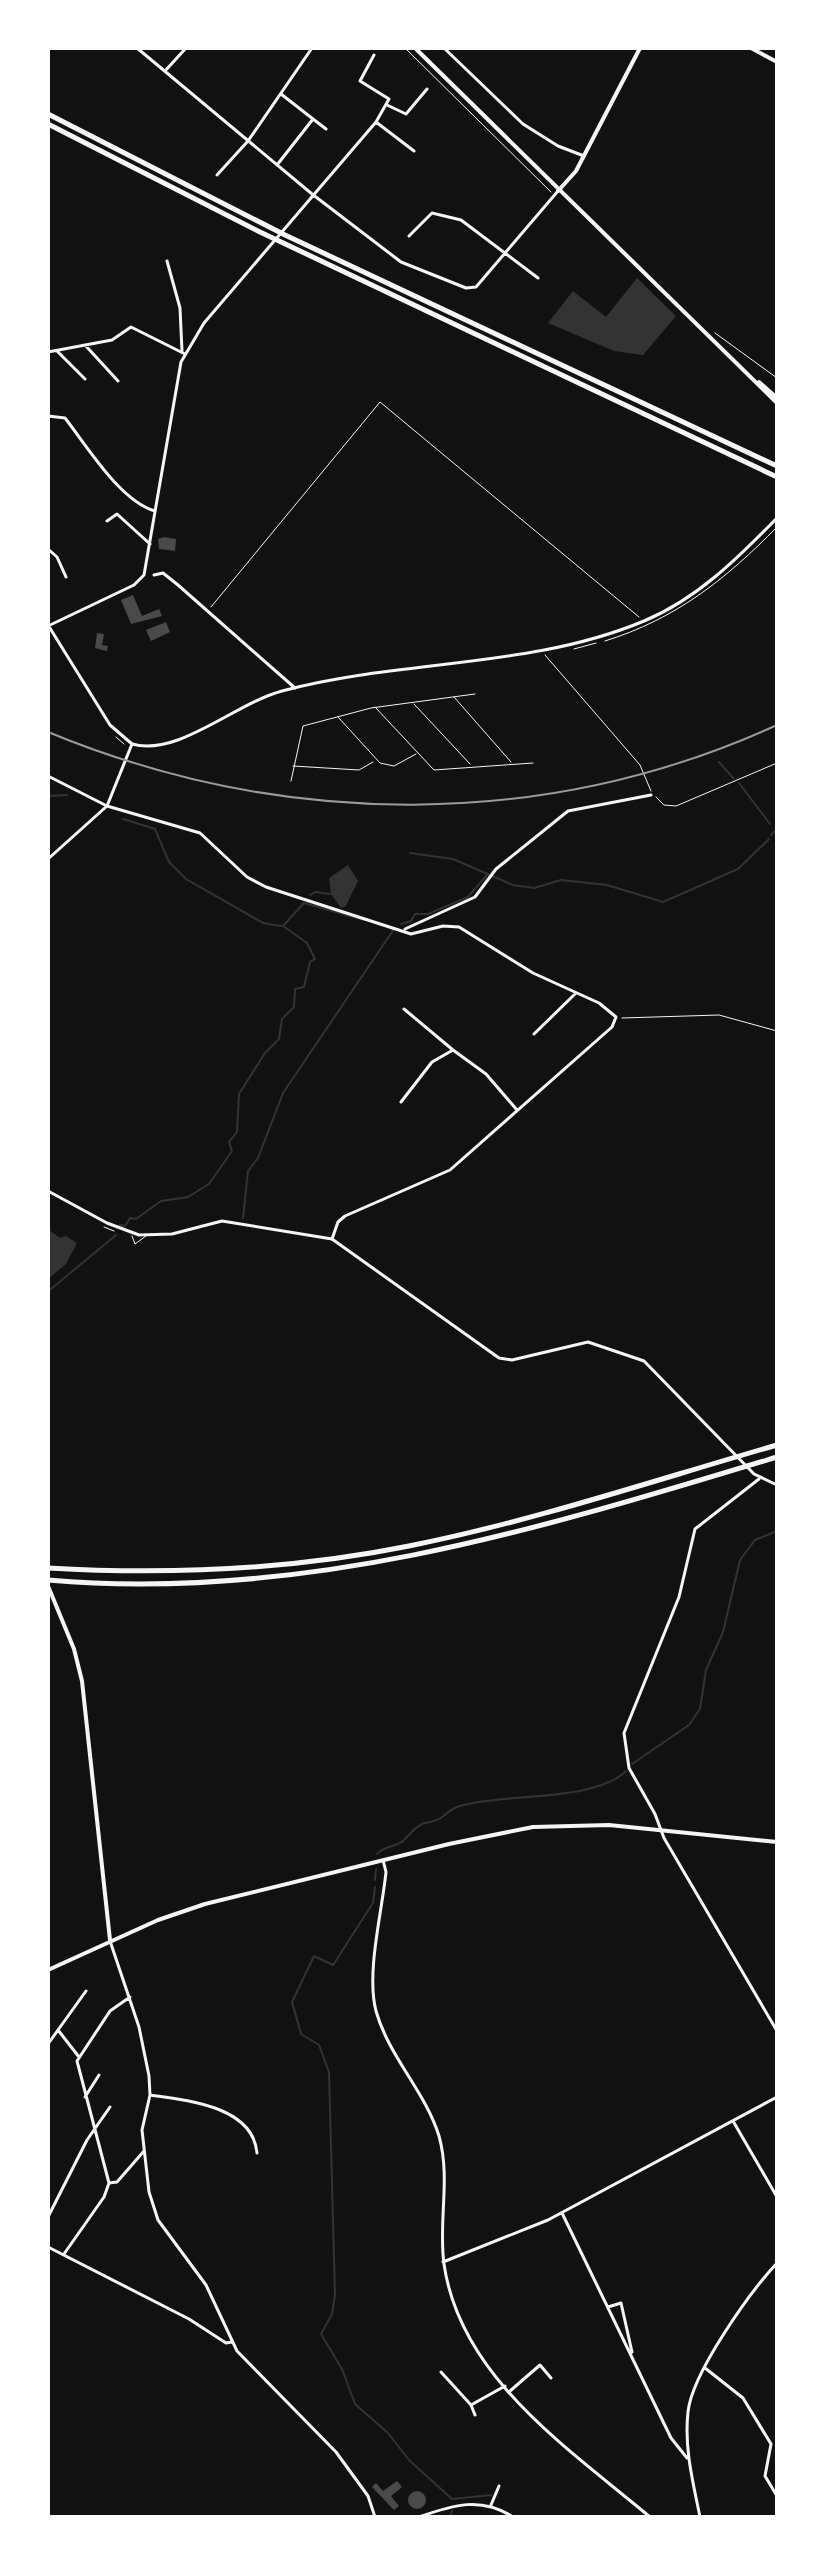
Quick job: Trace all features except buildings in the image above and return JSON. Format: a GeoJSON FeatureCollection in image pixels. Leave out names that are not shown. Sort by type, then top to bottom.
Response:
{"type":"FeatureCollection","features":[{"type":"Feature","properties":{"kind":"highway"},"geometry":{"type":"LineString","coordinates":[[48,114],[299,242],[777,466]]}},
{"type":"Feature","properties":{"kind":"highway"},"geometry":{"type":"LineString","coordinates":[[48,124],[260,232],[777,477]]}},
{"type":"Feature","properties":{"kind":"highway"},"geometry":{"type":"LineString","coordinates":[[48,1568],[212,1570],[372,1553],[527,1518],[777,1445]]}},
{"type":"Feature","properties":{"kind":"highway"},"geometry":{"type":"LineString","coordinates":[[48,1583],[212,1583],[375,1565],[524,1531],[777,1457]]}},
{"type":"Feature","properties":{"kind":"main road"},"geometry":{"type":"LineString","coordinates":[[415,48],[556,193],[777,401]]}},
{"type":"Feature","properties":{"kind":"main road"},"geometry":{"type":"LineString","coordinates":[[556,193],[584,156],[640,48]]}},
{"type":"Feature","properties":{"kind":"main road"},"geometry":{"type":"LineString","coordinates":[[751,48],[777,62]]}},
{"type":"Feature","properties":{"kind":"main road"},"geometry":{"type":"LineString","coordinates":[[48,1583],[74,1649],[82,1681],[110,1941]]}},
{"type":"Feature","properties":{"kind":"main road"},"geometry":{"type":"LineString","coordinates":[[48,1970],[110,1941],[205,1904],[533,1827],[609,1825],[777,1842]]}},
{"type":"Feature","properties":{"kind":"street"},"geometry":{"type":"LineString","coordinates":[[137,48],[312,194],[401,262],[466,288],[476,287],[556,193]]}},
{"type":"Feature","properties":{"kind":"street"},"geometry":{"type":"LineString","coordinates":[[165,71],[186,48]]}},
{"type":"Feature","properties":{"kind":"street"},"geometry":{"type":"LineString","coordinates":[[217,175],[248,141],[312,48]]}},
{"type":"Feature","properties":{"kind":"street"},"geometry":{"type":"LineString","coordinates":[[444,48],[523,124],[558,146],[584,156]]}},
{"type":"Feature","properties":{"kind":"street"},"geometry":{"type":"LineString","coordinates":[[374,55],[360,81],[386,95],[387,105],[376,122],[204,323],[185,354],[175,382],[144,575],[138,582],[48,625],[110,725],[132,744],[147,747],[170,745],[246,704],[295,688],[544,650],[644,621],[685,599],[722,572],[777,518]]}},
{"type":"Feature","properties":{"kind":"street"},"geometry":{"type":"LineString","coordinates":[[387,105],[404,115],[427,89]]}},
{"type":"Feature","properties":{"kind":"street"},"geometry":{"type":"LineString","coordinates":[[281,94],[326,129]]}},
{"type":"Feature","properties":{"kind":"street"},"geometry":{"type":"LineString","coordinates":[[277,165],[313,119]]}},
{"type":"Feature","properties":{"kind":"street"},"geometry":{"type":"LineString","coordinates":[[376,122],[414,151]]}},
{"type":"Feature","properties":{"kind":"street"},"geometry":{"type":"LineString","coordinates":[[409,236],[432,213],[461,220],[538,278]]}},
{"type":"Feature","properties":{"kind":"street"},"geometry":{"type":"LineString","coordinates":[[167,261],[180,308],[180,349],[185,354]]}},
{"type":"Feature","properties":{"kind":"street"},"geometry":{"type":"LineString","coordinates":[[48,352],[112,340],[134,327],[185,354]]}},
{"type":"Feature","properties":{"kind":"street"},"geometry":{"type":"LineString","coordinates":[[85,345],[118,381]]}},
{"type":"Feature","properties":{"kind":"street"},"geometry":{"type":"LineString","coordinates":[[57,351],[85,379]]}},
{"type":"Feature","properties":{"kind":"street"},"geometry":{"type":"LineString","coordinates":[[48,416],[65,418],[107,472],[137,503],[155,511]]}},
{"type":"Feature","properties":{"kind":"street"},"geometry":{"type":"LineString","coordinates":[[107,521],[117,514],[150,544]]}},
{"type":"Feature","properties":{"kind":"street"},"geometry":{"type":"LineString","coordinates":[[48,549],[57,557],[66,577]]}},
{"type":"Feature","properties":{"kind":"street"},"geometry":{"type":"LineString","coordinates":[[154,575],[163,573],[295,688]]}},
{"type":"Feature","properties":{"kind":"street"},"geometry":{"type":"LineString","coordinates":[[48,859],[107,806],[132,744]]}},
{"type":"Feature","properties":{"kind":"street"},"geometry":{"type":"LineString","coordinates":[[48,776],[107,806],[200,833],[247,877],[266,887],[414,934],[449,925],[459,927],[518,965],[606,1007],[617,1019],[444,1174],[341,1219],[332,1239]]}},
{"type":"Feature","properties":{"kind":"street"},"geometry":{"type":"LineString","coordinates":[[406,930],[472,899],[492,873],[568,811],[651,795]]}},
{"type":"Feature","properties":{"kind":"street"},"geometry":{"type":"LineString","coordinates":[[534,1034],[576,993]]}},
{"type":"Feature","properties":{"kind":"street"},"geometry":{"type":"LineString","coordinates":[[404,1009],[486,1074],[517,1110]]}},
{"type":"Feature","properties":{"kind":"street"},"geometry":{"type":"LineString","coordinates":[[401,1102],[432,1062],[453,1050]]}},
{"type":"Feature","properties":{"kind":"street"},"geometry":{"type":"LineString","coordinates":[[48,1191],[145,1238],[172,1234],[215,1220],[332,1239],[499,1358],[512,1360],[588,1342],[649,1363],[759,1479],[777,1485]]}},
{"type":"Feature","properties":{"kind":"street"},"geometry":{"type":"LineString","coordinates":[[759,1479],[695,1529],[679,1597],[624,1733],[627,1761],[661,1829],[777,2031]]}},
{"type":"Feature","properties":{"kind":"street"},"geometry":{"type":"LineString","coordinates":[[383,1860],[386,1872],[374,2002],[386,2036],[438,2134],[445,2180],[443,2262],[452,2302],[462,2325],[505,2386],[563,2446],[650,2517]]}},
{"type":"Feature","properties":{"kind":"street"},"geometry":{"type":"LineString","coordinates":[[110,1941],[142,2038],[150,2095],[143,2124],[144,2151],[149,2192],[158,2220],[206,2285],[232,2342],[350,2469],[368,2496],[375,2517]]}},
{"type":"Feature","properties":{"kind":"street"},"geometry":{"type":"LineString","coordinates":[[48,2044],[86,1991]]}},
{"type":"Feature","properties":{"kind":"street"},"geometry":{"type":"LineString","coordinates":[[64,2254],[104,2197],[109,2183],[76,2066],[110,2011],[130,1997]]}},
{"type":"Feature","properties":{"kind":"street"},"geometry":{"type":"LineString","coordinates":[[58,2030],[79,2057]]}},
{"type":"Feature","properties":{"kind":"street"},"geometry":{"type":"LineString","coordinates":[[85,2097],[99,2075]]}},
{"type":"Feature","properties":{"kind":"street"},"geometry":{"type":"LineString","coordinates":[[150,2095],[187,2101],[240,2120],[256,2144],[257,2153]]}},
{"type":"Feature","properties":{"kind":"street"},"geometry":{"type":"LineString","coordinates":[[443,2262],[562,2213],[777,2097]]}},
{"type":"Feature","properties":{"kind":"street"},"geometry":{"type":"LineString","coordinates":[[49,2215],[87,2140],[110,2107]]}},
{"type":"Feature","properties":{"kind":"street"},"geometry":{"type":"LineString","coordinates":[[733,2120],[777,2197]]}},
{"type":"Feature","properties":{"kind":"street"},"geometry":{"type":"LineString","coordinates":[[109,2183],[117,2182],[144,2151]]}},
{"type":"Feature","properties":{"kind":"street"},"geometry":{"type":"LineString","coordinates":[[562,2213],[671,2438],[687,2458]]}},
{"type":"Feature","properties":{"kind":"street"},"geometry":{"type":"LineString","coordinates":[[48,2247],[189,2319],[226,2343],[232,2342]]}},
{"type":"Feature","properties":{"kind":"street"},"geometry":{"type":"LineString","coordinates":[[700,2517],[687,2458],[688,2412],[705,2368],[752,2291],[777,2263]]}},
{"type":"Feature","properties":{"kind":"street"},"geometry":{"type":"LineString","coordinates":[[608,2307],[621,2303],[632,2354]]}},
{"type":"Feature","properties":{"kind":"street"},"geometry":{"type":"LineString","coordinates":[[510,2391],[540,2365],[551,2378]]}},
{"type":"Feature","properties":{"kind":"street"},"geometry":{"type":"LineString","coordinates":[[705,2368],[743,2398],[771,2444],[765,2476],[777,2496]]}},
{"type":"Feature","properties":{"kind":"street"},"geometry":{"type":"LineString","coordinates":[[441,2372],[471,2405],[475,2415]]}},
{"type":"Feature","properties":{"kind":"street"},"geometry":{"type":"LineString","coordinates":[[471,2405],[505,2386]]}},
{"type":"Feature","properties":{"kind":"street"},"geometry":{"type":"LineString","coordinates":[[491,2505],[499,2486]]}},
{"type":"Feature","properties":{"kind":"street"},"geometry":{"type":"LineString","coordinates":[[419,2517],[455,2506],[491,2505],[513,2517]]}},
{"type":"Feature","properties":{"kind":"lane"},"geometry":{"type":"LineString","coordinates":[[132,1234],[135,1244],[145,1238]]}},
{"type":"Feature","properties":{"kind":"path"},"geometry":{"type":"LineString","coordinates":[[405,48],[556,193]]}},
{"type":"Feature","properties":{"kind":"path"},"geometry":{"type":"LineString","coordinates":[[705,327],[777,378]]}},
{"type":"Feature","properties":{"kind":"path"},"geometry":{"type":"LineString","coordinates":[[208,611],[380,402],[644,621]]}},
{"type":"Feature","properties":{"kind":"path"},"geometry":{"type":"LineString","coordinates":[[545,655],[646,772],[651,795],[664,805],[676,806],[777,763]]}},
{"type":"Feature","properties":{"kind":"path"},"geometry":{"type":"LineString","coordinates":[[291,781],[301,728],[375,707],[475,694]]}},
{"type":"Feature","properties":{"kind":"path"},"geometry":{"type":"LineString","coordinates":[[454,697],[512,764]]}},
{"type":"Feature","properties":{"kind":"path"},"geometry":{"type":"LineString","coordinates":[[412,702],[472,766]]}},
{"type":"Feature","properties":{"kind":"path"},"geometry":{"type":"LineString","coordinates":[[375,707],[434,770],[533,763]]}},
{"type":"Feature","properties":{"kind":"path"},"geometry":{"type":"LineString","coordinates":[[338,717],[375,760],[394,766],[418,753]]}},
{"type":"Feature","properties":{"kind":"path"},"geometry":{"type":"LineString","coordinates":[[293,766],[359,770],[375,760]]}},
{"type":"Feature","properties":{"kind":"path"},"geometry":{"type":"LineString","coordinates":[[617,1019],[719,1015],[777,1031]]}},
{"type":"Feature","properties":{"kind":"shaded area"},"geometry":{"type":"Polygon","coordinates":[[[637,278],[676,316],[643,355],[614,351],[548,323],[573,291],[606,317],[637,278]]]}},
{"type":"Feature","properties":{"kind":"shaded area"},"geometry":{"type":"Polygon","coordinates":[[[348,865],[358,881],[346,906],[341,908],[331,894],[329,878],[348,865]]]}},
{"type":"Feature","properties":{"kind":"shaded area"},"geometry":{"type":"Polygon","coordinates":[[[48,1229],[60,1238],[66,1236],[77,1243],[66,1264],[48,1279],[48,1229]]]}},
{"type":"Feature","properties":{"kind":"waterway"},"geometry":{"type":"LineString","coordinates":[[719,762],[734,779]]}},
{"type":"Feature","properties":{"kind":"waterway"},"geometry":{"type":"LineString","coordinates":[[739,783],[770,824]]}},
{"type":"Feature","properties":{"kind":"waterway"},"geometry":{"type":"LineString","coordinates":[[48,796],[67,795]]}},
{"type":"Feature","properties":{"kind":"waterway"},"geometry":{"type":"LineString","coordinates":[[123,819],[155,829],[169,862],[186,879],[263,923],[281,926]]}},
{"type":"Feature","properties":{"kind":"waterway"},"geometry":{"type":"LineString","coordinates":[[771,835],[777,829]]}},
{"type":"Feature","properties":{"kind":"waterway"},"geometry":{"type":"LineString","coordinates":[[410,853],[453,859],[513,885],[534,888],[561,880],[607,885],[663,902],[738,869],[769,839]]}},
{"type":"Feature","properties":{"kind":"waterway"},"geometry":{"type":"LineString","coordinates":[[401,924],[411,921],[415,914],[428,914],[468,897],[487,875]]}},
{"type":"Feature","properties":{"kind":"waterway"},"geometry":{"type":"LineString","coordinates":[[310,895],[315,892],[331,894]]}},
{"type":"Feature","properties":{"kind":"waterway"},"geometry":{"type":"LineString","coordinates":[[120,1225],[125,1226],[130,1218],[136,1219],[161,1201],[188,1197],[209,1184],[232,1151],[229,1142],[237,1132],[239,1094],[265,1053],[279,1039],[282,1019],[294,1007],[295,989],[304,987],[310,962],[315,959],[307,943],[283,926],[304,903],[364,920]]}},
{"type":"Feature","properties":{"kind":"waterway"},"geometry":{"type":"LineString","coordinates":[[243,1218],[248,1171],[258,1158],[283,1093],[394,929]]}},
{"type":"Feature","properties":{"kind":"waterway"},"geometry":{"type":"LineString","coordinates":[[51,1289],[116,1235]]}},
{"type":"Feature","properties":{"kind":"waterway"},"geometry":{"type":"LineString","coordinates":[[632,1764],[689,1725],[700,1709],[706,1670],[723,1632],[740,1560],[755,1540],[777,1531]]}},
{"type":"Feature","properties":{"kind":"waterway"},"geometry":{"type":"LineString","coordinates":[[377,1854],[403,1841],[424,1823],[437,1820],[457,1807],[593,1788],[612,1781],[626,1771]]}},
{"type":"Feature","properties":{"kind":"waterway"},"geometry":{"type":"LineString","coordinates":[[375,1880],[376,1869]]}},
{"type":"Feature","properties":{"kind":"waterway"},"geometry":{"type":"LineString","coordinates":[[375,1887],[373,1903],[333,1965],[314,1956],[292,2002],[301,2034],[319,2045],[329,2072],[335,2295],[332,2314],[321,2334],[342,2369],[355,2404],[388,2433],[409,2460],[452,2499],[491,2495]]}},
{"type":"Feature","properties":{"kind":"waterway"},"geometry":{"type":"LineString","coordinates":[[450,2517],[452,2511]]}},
{"type":"Feature","properties":{"kind":"railway"},"geometry":{"type":"LineString","coordinates":[[48,732],[137,764],[228,787],[321,800],[414,805],[506,799],[598,784],[689,760],[777,725]]}}]}
